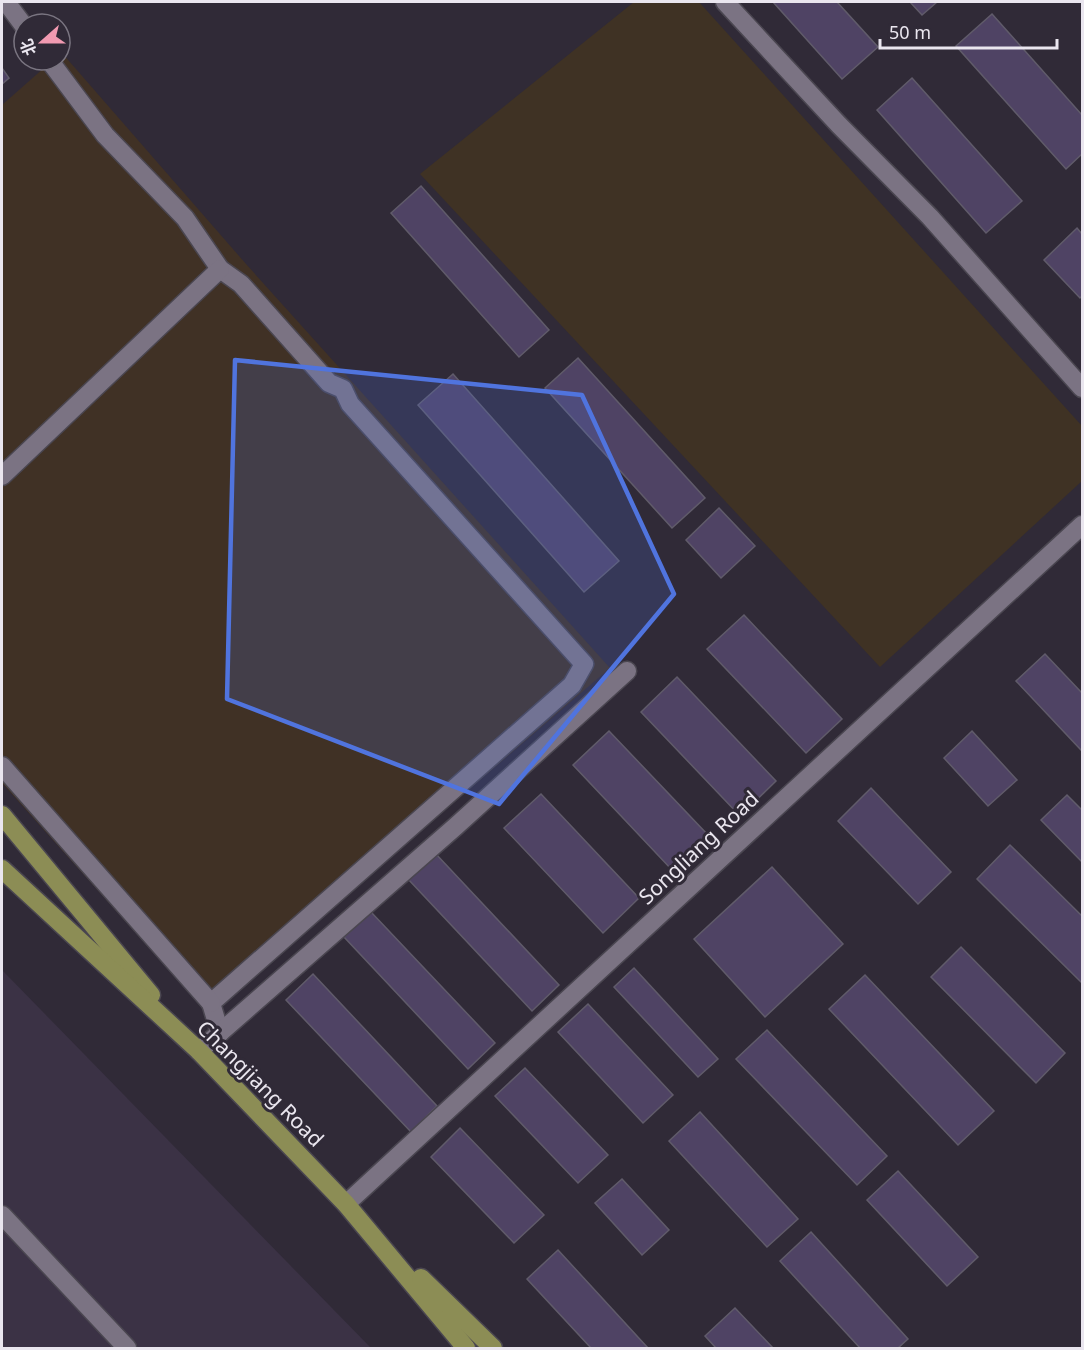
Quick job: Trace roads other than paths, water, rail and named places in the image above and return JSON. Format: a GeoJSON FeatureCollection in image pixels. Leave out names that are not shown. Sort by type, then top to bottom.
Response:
{"type":"FeatureCollection","features":[{"type":"Feature","properties":{"kind":"main road"},"geometry":{"type":"LineString","coordinates":[[2,815],[199,1051]]}},
{"type":"Feature","properties":{"kind":"main road","name":"Changjiang Road"},"geometry":{"type":"LineString","coordinates":[[2,869],[199,1051],[346,1204],[466,1348]]}},
{"type":"Feature","properties":{"kind":"main road"},"geometry":{"type":"LineString","coordinates":[[346,1204],[493,1348]]}},
{"type":"Feature","properties":{"kind":"street"},"geometry":{"type":"LineString","coordinates":[[725,2],[839,125],[930,217],[1083,388]]}},
{"type":"Feature","properties":{"kind":"street"},"geometry":{"type":"LineString","coordinates":[[58,72],[105,135],[185,218],[220,269],[241,284],[329,383],[343,389],[350,404],[584,663],[572,685],[211,1003]]}},
{"type":"Feature","properties":{"kind":"street"},"geometry":{"type":"LineString","coordinates":[[2,476],[220,269]]}},
{"type":"Feature","properties":{"kind":"street","name":"Songliang Road"},"geometry":{"type":"LineString","coordinates":[[346,1204],[1083,525]]}},
{"type":"Feature","properties":{"kind":"street"},"geometry":{"type":"LineString","coordinates":[[199,1051],[455,827],[627,671]]}},
{"type":"Feature","properties":{"kind":"street"},"geometry":{"type":"LineString","coordinates":[[2,766],[211,1003],[220,1033]]}},
{"type":"Feature","properties":{"kind":"street"},"geometry":{"type":"LineString","coordinates":[[2,1215],[127,1348]]}}]}
